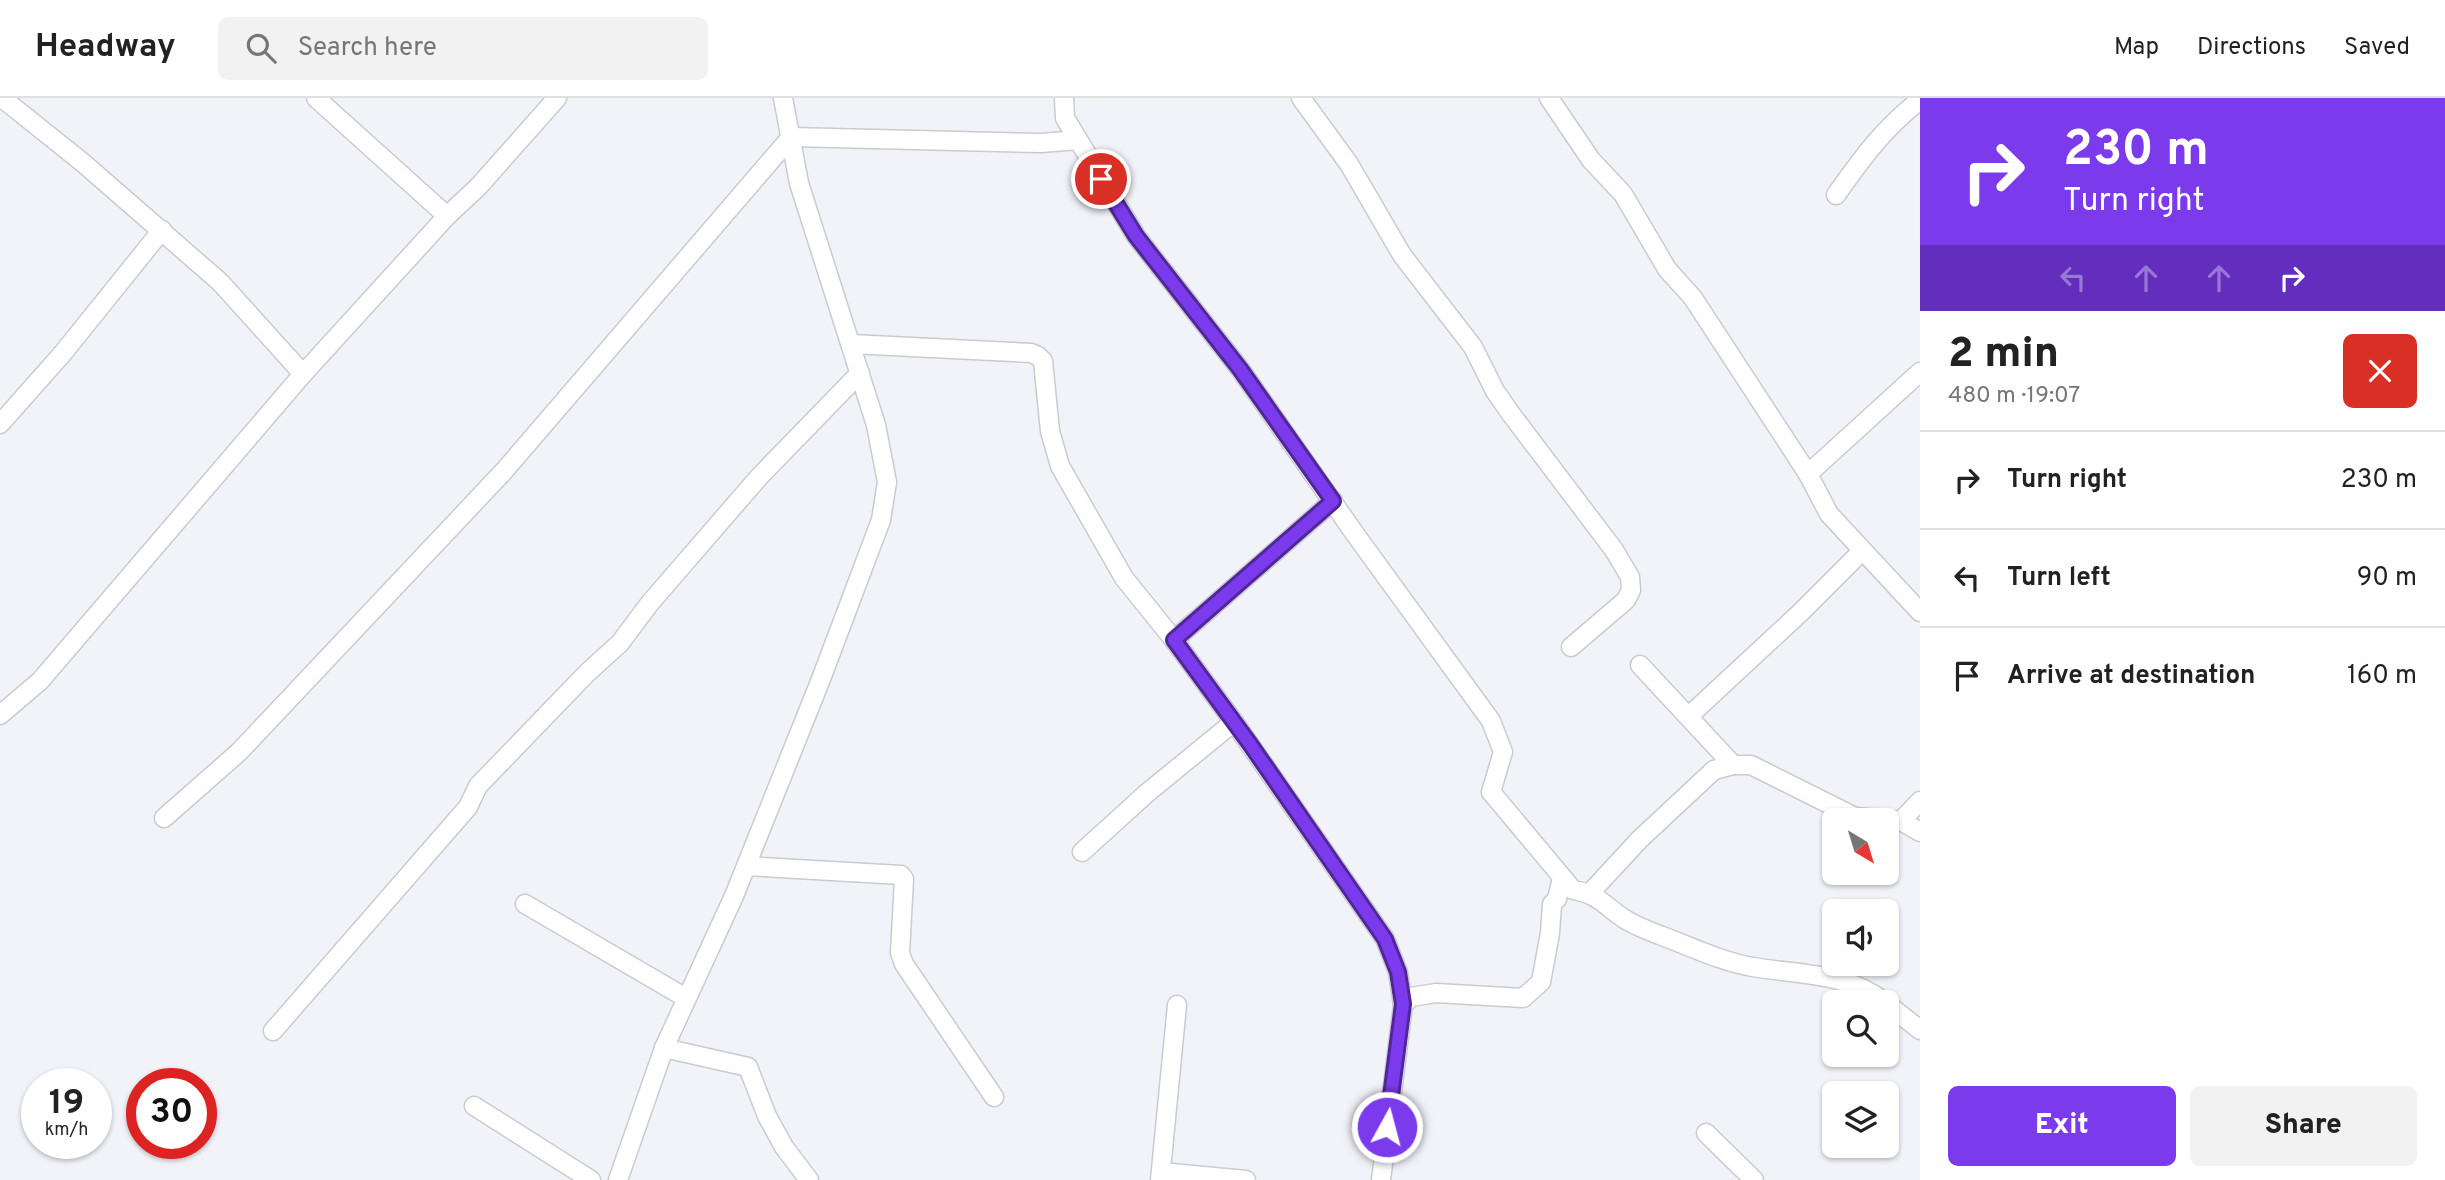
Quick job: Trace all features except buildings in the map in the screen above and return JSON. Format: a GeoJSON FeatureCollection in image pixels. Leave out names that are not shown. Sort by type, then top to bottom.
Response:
{"type":"FeatureCollection","features":[{"type":"Feature","properties":{"kind":"street"},"geometry":{"type":"LineString","coordinates":[[2,98],[82,162],[220,282],[303,374]]}},
{"type":"Feature","properties":{"kind":"street"},"geometry":{"type":"LineString","coordinates":[[316,98],[447,216]]}},
{"type":"Feature","properties":{"kind":"street"},"geometry":{"type":"LineString","coordinates":[[0,715],[40,681],[303,374],[447,216],[479,186],[557,98]]}},
{"type":"Feature","properties":{"kind":"street"},"geometry":{"type":"LineString","coordinates":[[618,1180],[664,1048],[746,866],[821,679],[881,520],[887,482],[876,425],[799,183],[783,98]]}},
{"type":"Feature","properties":{"kind":"street"},"geometry":{"type":"LineString","coordinates":[[1063,98],[1065,118],[1136,236],[1240,369],[1491,721],[1503,752],[1491,792],[1570,890],[1623,919],[1731,962],[1824,975],[1863,990]]}},
{"type":"Feature","properties":{"kind":"street"},"geometry":{"type":"LineString","coordinates":[[1301,98],[1349,164],[1402,254],[1473,347],[1510,414],[1614,550],[1630,577],[1632,590],[1626,600],[1571,647]]}},
{"type":"Feature","properties":{"kind":"street"},"geometry":{"type":"LineString","coordinates":[[1549,98],[1591,160],[1623,194],[1667,269],[1693,298],[1808,474],[1829,514],[1920,612]]}},
{"type":"Feature","properties":{"kind":"street"},"geometry":{"type":"LineString","coordinates":[[1836,195],[1870,146],[1898,117],[1920,100]]}},
{"type":"Feature","properties":{"kind":"street"},"geometry":{"type":"LineString","coordinates":[[791,137],[1041,143],[1078,140]]}},
{"type":"Feature","properties":{"kind":"street"},"geometry":{"type":"LineString","coordinates":[[164,818],[239,752],[504,471],[791,137]]}},
{"type":"Feature","properties":{"kind":"street"},"geometry":{"type":"LineString","coordinates":[[0,424],[63,353],[162,230]]}},
{"type":"Feature","properties":{"kind":"street"},"geometry":{"type":"LineString","coordinates":[[851,344],[1031,354],[1043,361],[1050,431],[1060,467],[1124,578],[1234,722],[1385,939],[1398,972],[1403,1004],[1381,1180]]}},
{"type":"Feature","properties":{"kind":"street"},"geometry":{"type":"LineString","coordinates":[[1808,474],[1920,372]]}},
{"type":"Feature","properties":{"kind":"street"},"geometry":{"type":"LineString","coordinates":[[273,1031],[468,807],[478,786],[587,673],[620,643],[650,603],[759,477],[860,373]]}},
{"type":"Feature","properties":{"kind":"street"},"geometry":{"type":"LineString","coordinates":[[1174,640],[1333,501]]}},
{"type":"Feature","properties":{"kind":"street"},"geometry":{"type":"LineString","coordinates":[[1689,716],[1862,551]]}},
{"type":"Feature","properties":{"kind":"street"},"geometry":{"type":"LineString","coordinates":[[1640,665],[1733,765]]}},
{"type":"Feature","properties":{"kind":"street"},"geometry":{"type":"LineString","coordinates":[[1082,852],[1147,793],[1234,722]]}},
{"type":"Feature","properties":{"kind":"street"},"geometry":{"type":"LineString","coordinates":[[1403,1004],[1411,997],[1436,993],[1523,998],[1533,991],[1541,982],[1552,904],[1640,839],[1714,770],[1733,765],[1751,765],[1855,817],[1901,821],[1920,832]]}},
{"type":"Feature","properties":{"kind":"street"},"geometry":{"type":"LineString","coordinates":[[1901,821],[1920,801]]}},
{"type":"Feature","properties":{"kind":"street"},"geometry":{"type":"LineString","coordinates":[[746,866],[901,876],[904,879],[900,953],[904,964],[994,1097]]}},
{"type":"Feature","properties":{"kind":"street"},"geometry":{"type":"LineString","coordinates":[[525,904],[686,998]]}},
{"type":"Feature","properties":{"kind":"street"},"geometry":{"type":"LineString","coordinates":[[1177,1005],[1160,1176],[1246,1180]]}},
{"type":"Feature","properties":{"kind":"street"},"geometry":{"type":"LineString","coordinates":[[1899,1013],[1920,1030]]}},
{"type":"Feature","properties":{"kind":"street"},"geometry":{"type":"LineString","coordinates":[[664,1048],[748,1068],[767,1116],[809,1180]]}},
{"type":"Feature","properties":{"kind":"street"},"geometry":{"type":"LineString","coordinates":[[474,1106],[592,1180]]}},
{"type":"Feature","properties":{"kind":"street"},"geometry":{"type":"LineString","coordinates":[[1706,1133],[1754,1180]]}},
{"type":"Feature","properties":{"kind":"route"},"geometry":{"type":"LineString","coordinates":[[1101,179],[1136,236],[1240,369],[1333,501],[1174,640],[1250,744],[1385,939],[1398,972],[1403,1004],[1387,1127]]}}]}
